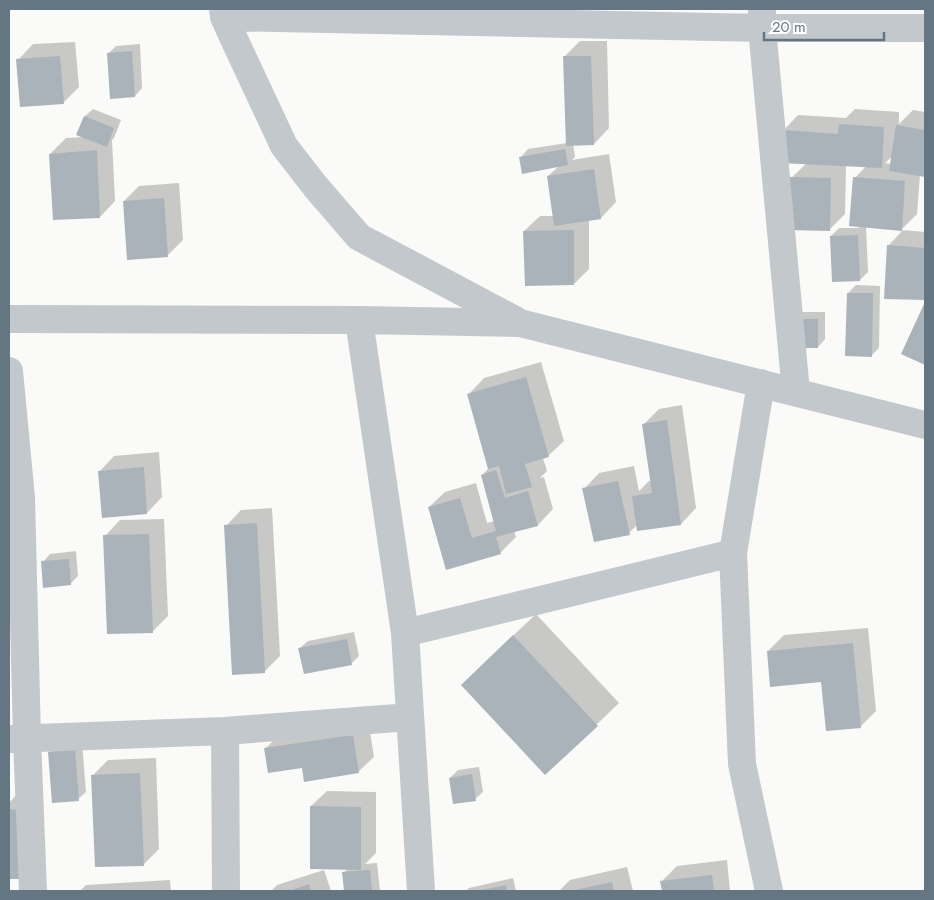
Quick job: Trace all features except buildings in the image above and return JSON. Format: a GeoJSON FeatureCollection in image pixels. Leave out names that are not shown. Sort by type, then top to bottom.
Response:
{"type":"FeatureCollection","features":[{"type":"Feature","properties":{"kind":"street"},"geometry":{"type":"LineString","coordinates":[[520,323],[359,237],[315,186],[284,146],[224,18],[762,18],[925,28]]}},
{"type":"Feature","properties":{"kind":"street"},"geometry":{"type":"LineString","coordinates":[[762,18],[796,392]]}},
{"type":"Feature","properties":{"kind":"street"},"geometry":{"type":"LineString","coordinates":[[9,319],[359,320],[520,323],[925,425]]}},
{"type":"Feature","properties":{"kind":"street"},"geometry":{"type":"LineString","coordinates":[[359,320],[405,633],[421,891]]}},
{"type":"Feature","properties":{"kind":"street"},"geometry":{"type":"LineString","coordinates":[[9,371],[21,498],[18,739],[33,891]]}},
{"type":"Feature","properties":{"kind":"street"},"geometry":{"type":"LineString","coordinates":[[761,384],[733,553],[742,764],[769,891]]}},
{"type":"Feature","properties":{"kind":"street"},"geometry":{"type":"LineString","coordinates":[[405,633],[733,553]]}},
{"type":"Feature","properties":{"kind":"street"},"geometry":{"type":"LineString","coordinates":[[18,739],[225,731],[410,717]]}},
{"type":"Feature","properties":{"kind":"street"},"geometry":{"type":"LineString","coordinates":[[225,731],[226,891]]}}]}
